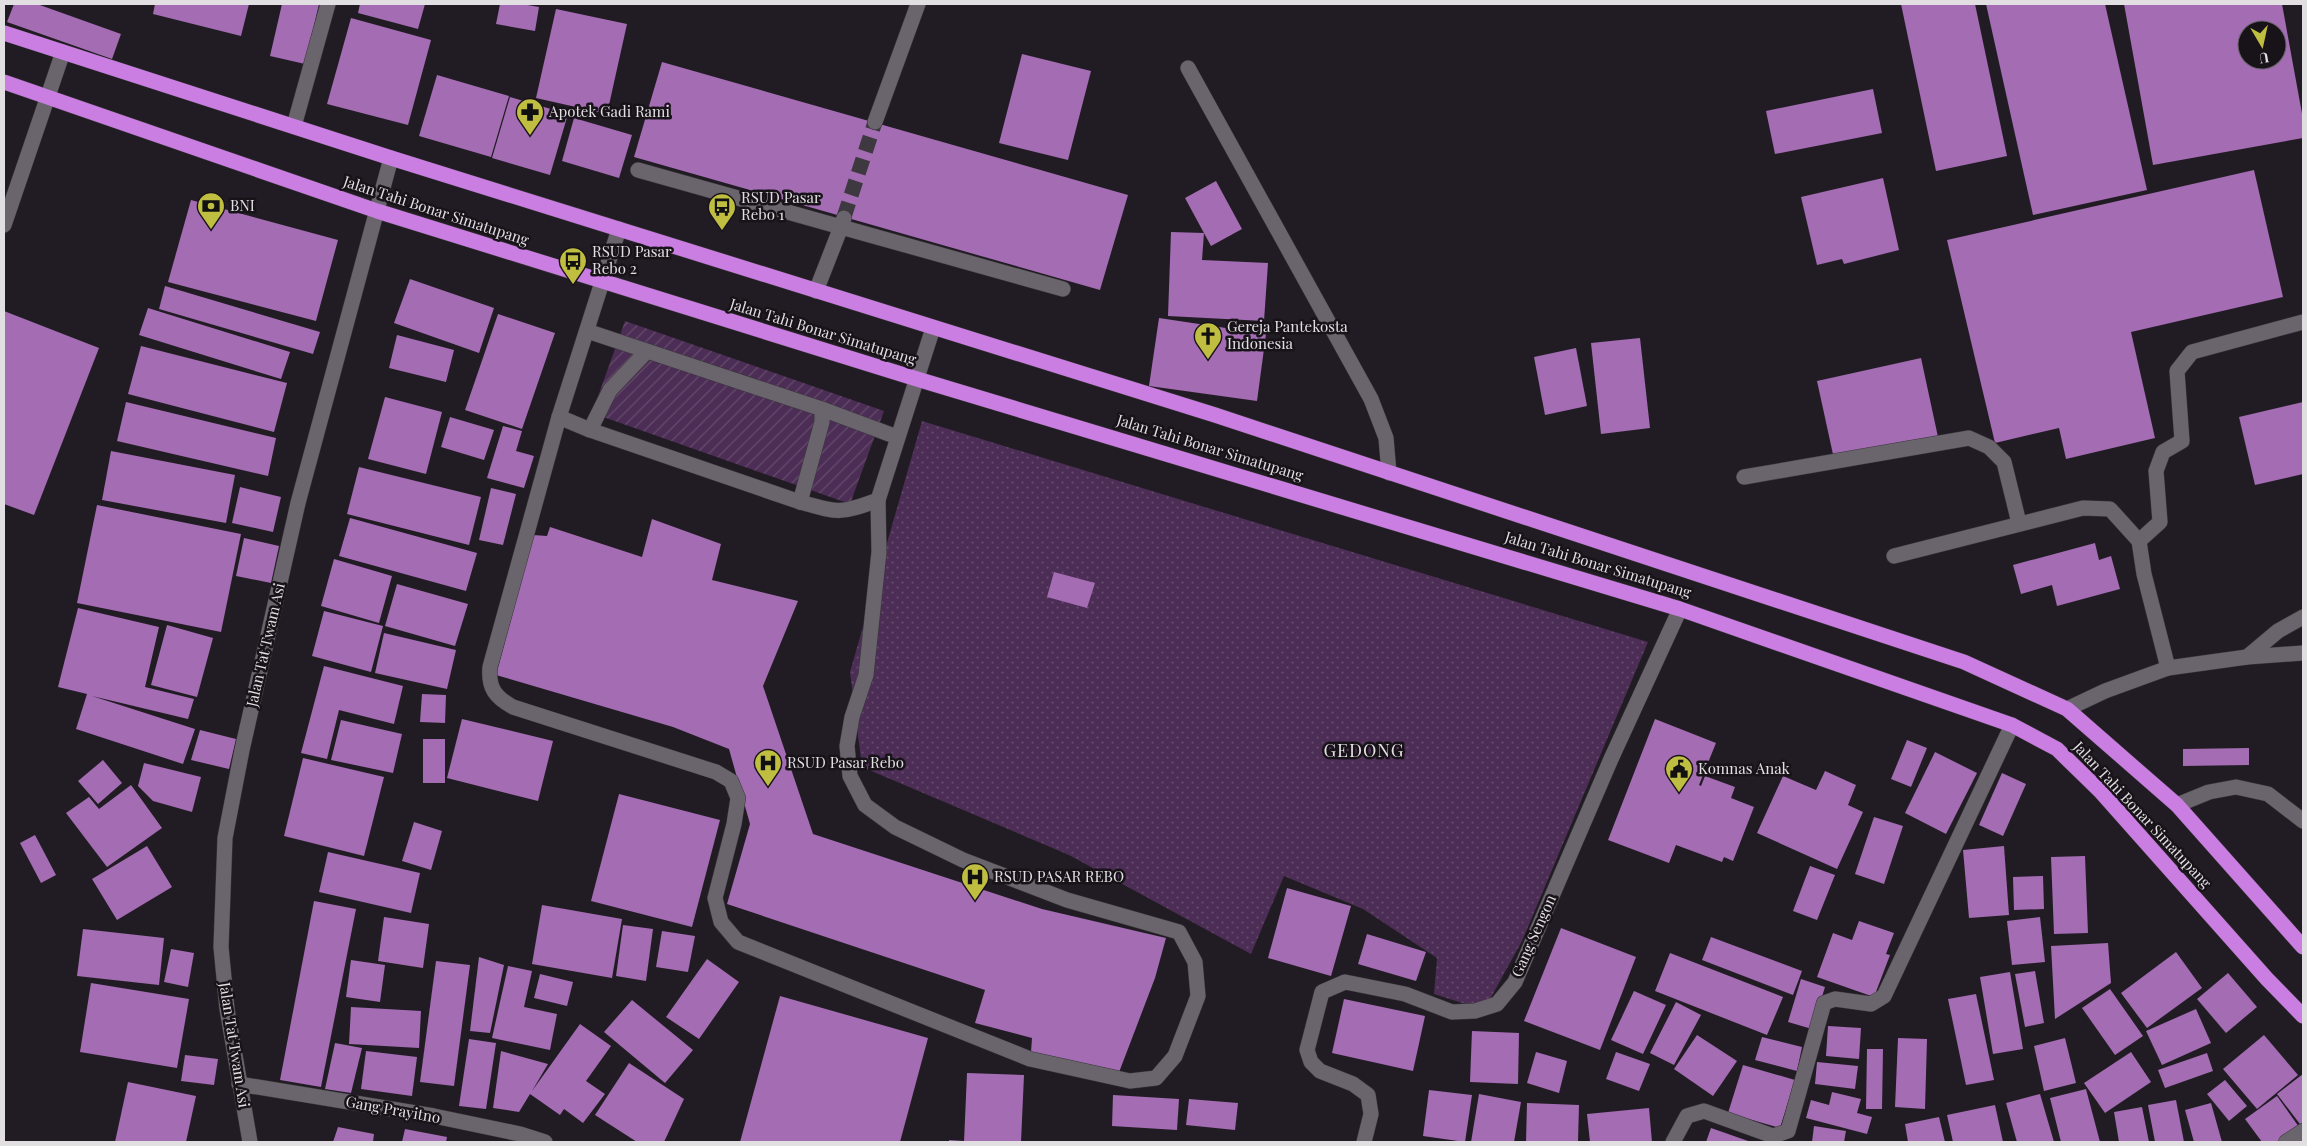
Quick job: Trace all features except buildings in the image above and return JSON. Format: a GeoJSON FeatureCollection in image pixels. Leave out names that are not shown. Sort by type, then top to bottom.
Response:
{"type":"FeatureCollection","features":[{"type":"Feature","properties":{"kind":"highway","name":"Jalan Tahi Bonar Simatupang"},"geometry":{"type":"LineString","coordinates":[[4,33],[390,158],[1215,415],[1964,662],[2067,709],[2177,805],[2303,947]]}},
{"type":"Feature","properties":{"kind":"highway","name":"Jalan Tahi Bonar Simatupang"},"geometry":{"type":"LineString","coordinates":[[4,82],[377,211],[602,282],[1680,609],[2012,725],[2057,749],[2101,792],[2303,1016]]}},
{"type":"Feature","properties":{"kind":"street"},"geometry":{"type":"LineString","coordinates":[[294,126],[328,4]]}},
{"type":"Feature","properties":{"kind":"street"},"geometry":{"type":"LineString","coordinates":[[875,122],[918,4]]}},
{"type":"Feature","properties":{"kind":"street"},"geometry":{"type":"LineString","coordinates":[[4,225],[46,97],[63,52]]}},
{"type":"Feature","properties":{"kind":"street"},"geometry":{"type":"LineString","coordinates":[[1188,68],[1371,399],[1386,438],[1389,472]]}},
{"type":"Feature","properties":{"kind":"street","name":"Jalan Tat Twam Asi"},"geometry":{"type":"LineString","coordinates":[[250,1142],[227,1009],[221,947],[226,838],[242,750],[298,503],[390,158]]}},
{"type":"Feature","properties":{"kind":"street"},"geometry":{"type":"LineString","coordinates":[[638,170],[843,222],[1063,289]]}},
{"type":"Feature","properties":{"kind":"street"},"geometry":{"type":"LineString","coordinates":[[816,291],[843,222]]}},
{"type":"Feature","properties":{"kind":"street"},"geometry":{"type":"LineString","coordinates":[[619,229],[559,417],[490,667],[489,679],[492,691],[502,701],[513,707],[716,772],[731,781],[738,798],[734,824],[714,898],[721,922],[738,942],[1030,1059],[1130,1081],[1156,1078],[1175,1056],[1198,996],[1195,962],[1179,932],[1067,900],[964,860],[895,828],[865,805],[850,776],[847,746],[852,716],[866,675],[879,552],[878,500],[933,328]]}},
{"type":"Feature","properties":{"kind":"street"},"geometry":{"type":"LineString","coordinates":[[2139,542],[2160,522],[2156,471],[2163,452],[2182,441],[2177,371],[2192,352],[2303,322]]}},
{"type":"Feature","properties":{"kind":"street"},"geometry":{"type":"LineString","coordinates":[[587,331],[822,409],[897,437]]}},
{"type":"Feature","properties":{"kind":"street"},"geometry":{"type":"LineString","coordinates":[[590,430],[610,390],[647,351]]}},
{"type":"Feature","properties":{"kind":"street"},"geometry":{"type":"LineString","coordinates":[[800,502],[822,422],[822,409]]}},
{"type":"Feature","properties":{"kind":"street"},"geometry":{"type":"LineString","coordinates":[[559,417],[590,430],[834,512],[850,511],[878,500]]}},
{"type":"Feature","properties":{"kind":"street"},"geometry":{"type":"LineString","coordinates":[[1744,478],[1969,438],[1989,447],[2004,462],[2019,523]]}},
{"type":"Feature","properties":{"kind":"street"},"geometry":{"type":"LineString","coordinates":[[1894,556],[2083,508],[2110,509],[2139,542],[2144,574],[2168,668]]}},
{"type":"Feature","properties":{"kind":"street","name":"Gang Sengon"},"geometry":{"type":"LineString","coordinates":[[1364,1142],[1371,1114],[1368,1095],[1354,1084],[1320,1071],[1311,1062],[1308,1050],[1322,992],[1345,982],[1405,994],[1452,1012],[1475,1011],[1498,1004],[1515,982],[1611,759],[1680,609]]}},
{"type":"Feature","properties":{"kind":"street"},"geometry":{"type":"LineString","coordinates":[[2247,657],[2278,631],[2303,617]]}},
{"type":"Feature","properties":{"kind":"street"},"geometry":{"type":"LineString","coordinates":[[2067,709],[2105,691],[2168,668],[2247,657],[2303,653]]}},
{"type":"Feature","properties":{"kind":"street"},"geometry":{"type":"LineString","coordinates":[[1673,1142],[1687,1116],[1704,1111],[1773,1136],[1788,1131],[1824,1003],[1835,999],[1871,1004],[1884,996],[2012,725]]}},
{"type":"Feature","properties":{"kind":"street"},"geometry":{"type":"LineString","coordinates":[[2177,805],[2209,792],[2236,787],[2268,794],[2303,821]]}},
{"type":"Feature","properties":{"kind":"street","name":"Gang Prayitno"},"geometry":{"type":"LineString","coordinates":[[239,1084],[434,1116],[520,1134],[544,1142]]}},
{"type":"Feature","properties":{"kind":"street"},"geometry":{"type":"LineString","coordinates":[[2286,1142],[2303,1131]]}},
{"type":"Feature","properties":{"kind":"shaded area"},"geometry":{"type":"Polygon","coordinates":[[[625,321],[884,411],[850,504],[592,413],[625,321]]]}},
{"type":"Feature","properties":{"kind":"shaded area"},"geometry":{"type":"Polygon","coordinates":[[[922,421],[1648,642],[1522,941],[1484,1010],[1434,994],[1437,958],[1363,909],[1284,876],[1251,954],[1069,855],[862,767],[850,672],[922,421]]]}},
{"type":"Feature","properties":{"kind":"tunnel"},"geometry":{"type":"LineString","coordinates":[[844,217],[875,122]]}},
{"type":"Feature","properties":{"kind":"place","name":"Apotek Gadi Rami"},"geometry":{"type":"Point","coordinates":[530,136]}},
{"type":"Feature","properties":{"kind":"place","name":"BNI"},"geometry":{"type":"Point","coordinates":[211,230]}},
{"type":"Feature","properties":{"kind":"place","name":"RSUD Pasar Rebo 1"},"geometry":{"type":"Point","coordinates":[722,231]}},
{"type":"Feature","properties":{"kind":"place","name":"RSUD Pasar Rebo 2"},"geometry":{"type":"Point","coordinates":[573,285]}},
{"type":"Feature","properties":{"kind":"place","name":"Gereja Pantekosta Indonesia"},"geometry":{"type":"Point","coordinates":[1208,360]}},
{"type":"Feature","properties":{"kind":"place","name":"RSUD Pasar Rebo"},"geometry":{"type":"Point","coordinates":[768,787]}},
{"type":"Feature","properties":{"kind":"place","name":"Komnas Anak"},"geometry":{"type":"Point","coordinates":[1679,793]}},
{"type":"Feature","properties":{"kind":"place","name":"RSUD PASAR REBO"},"geometry":{"type":"Point","coordinates":[975,901]}},
{"type":"Feature","properties":{"kind":"district","name":"GEDONG"},"geometry":{"type":"Point","coordinates":[1364,751]}}]}
